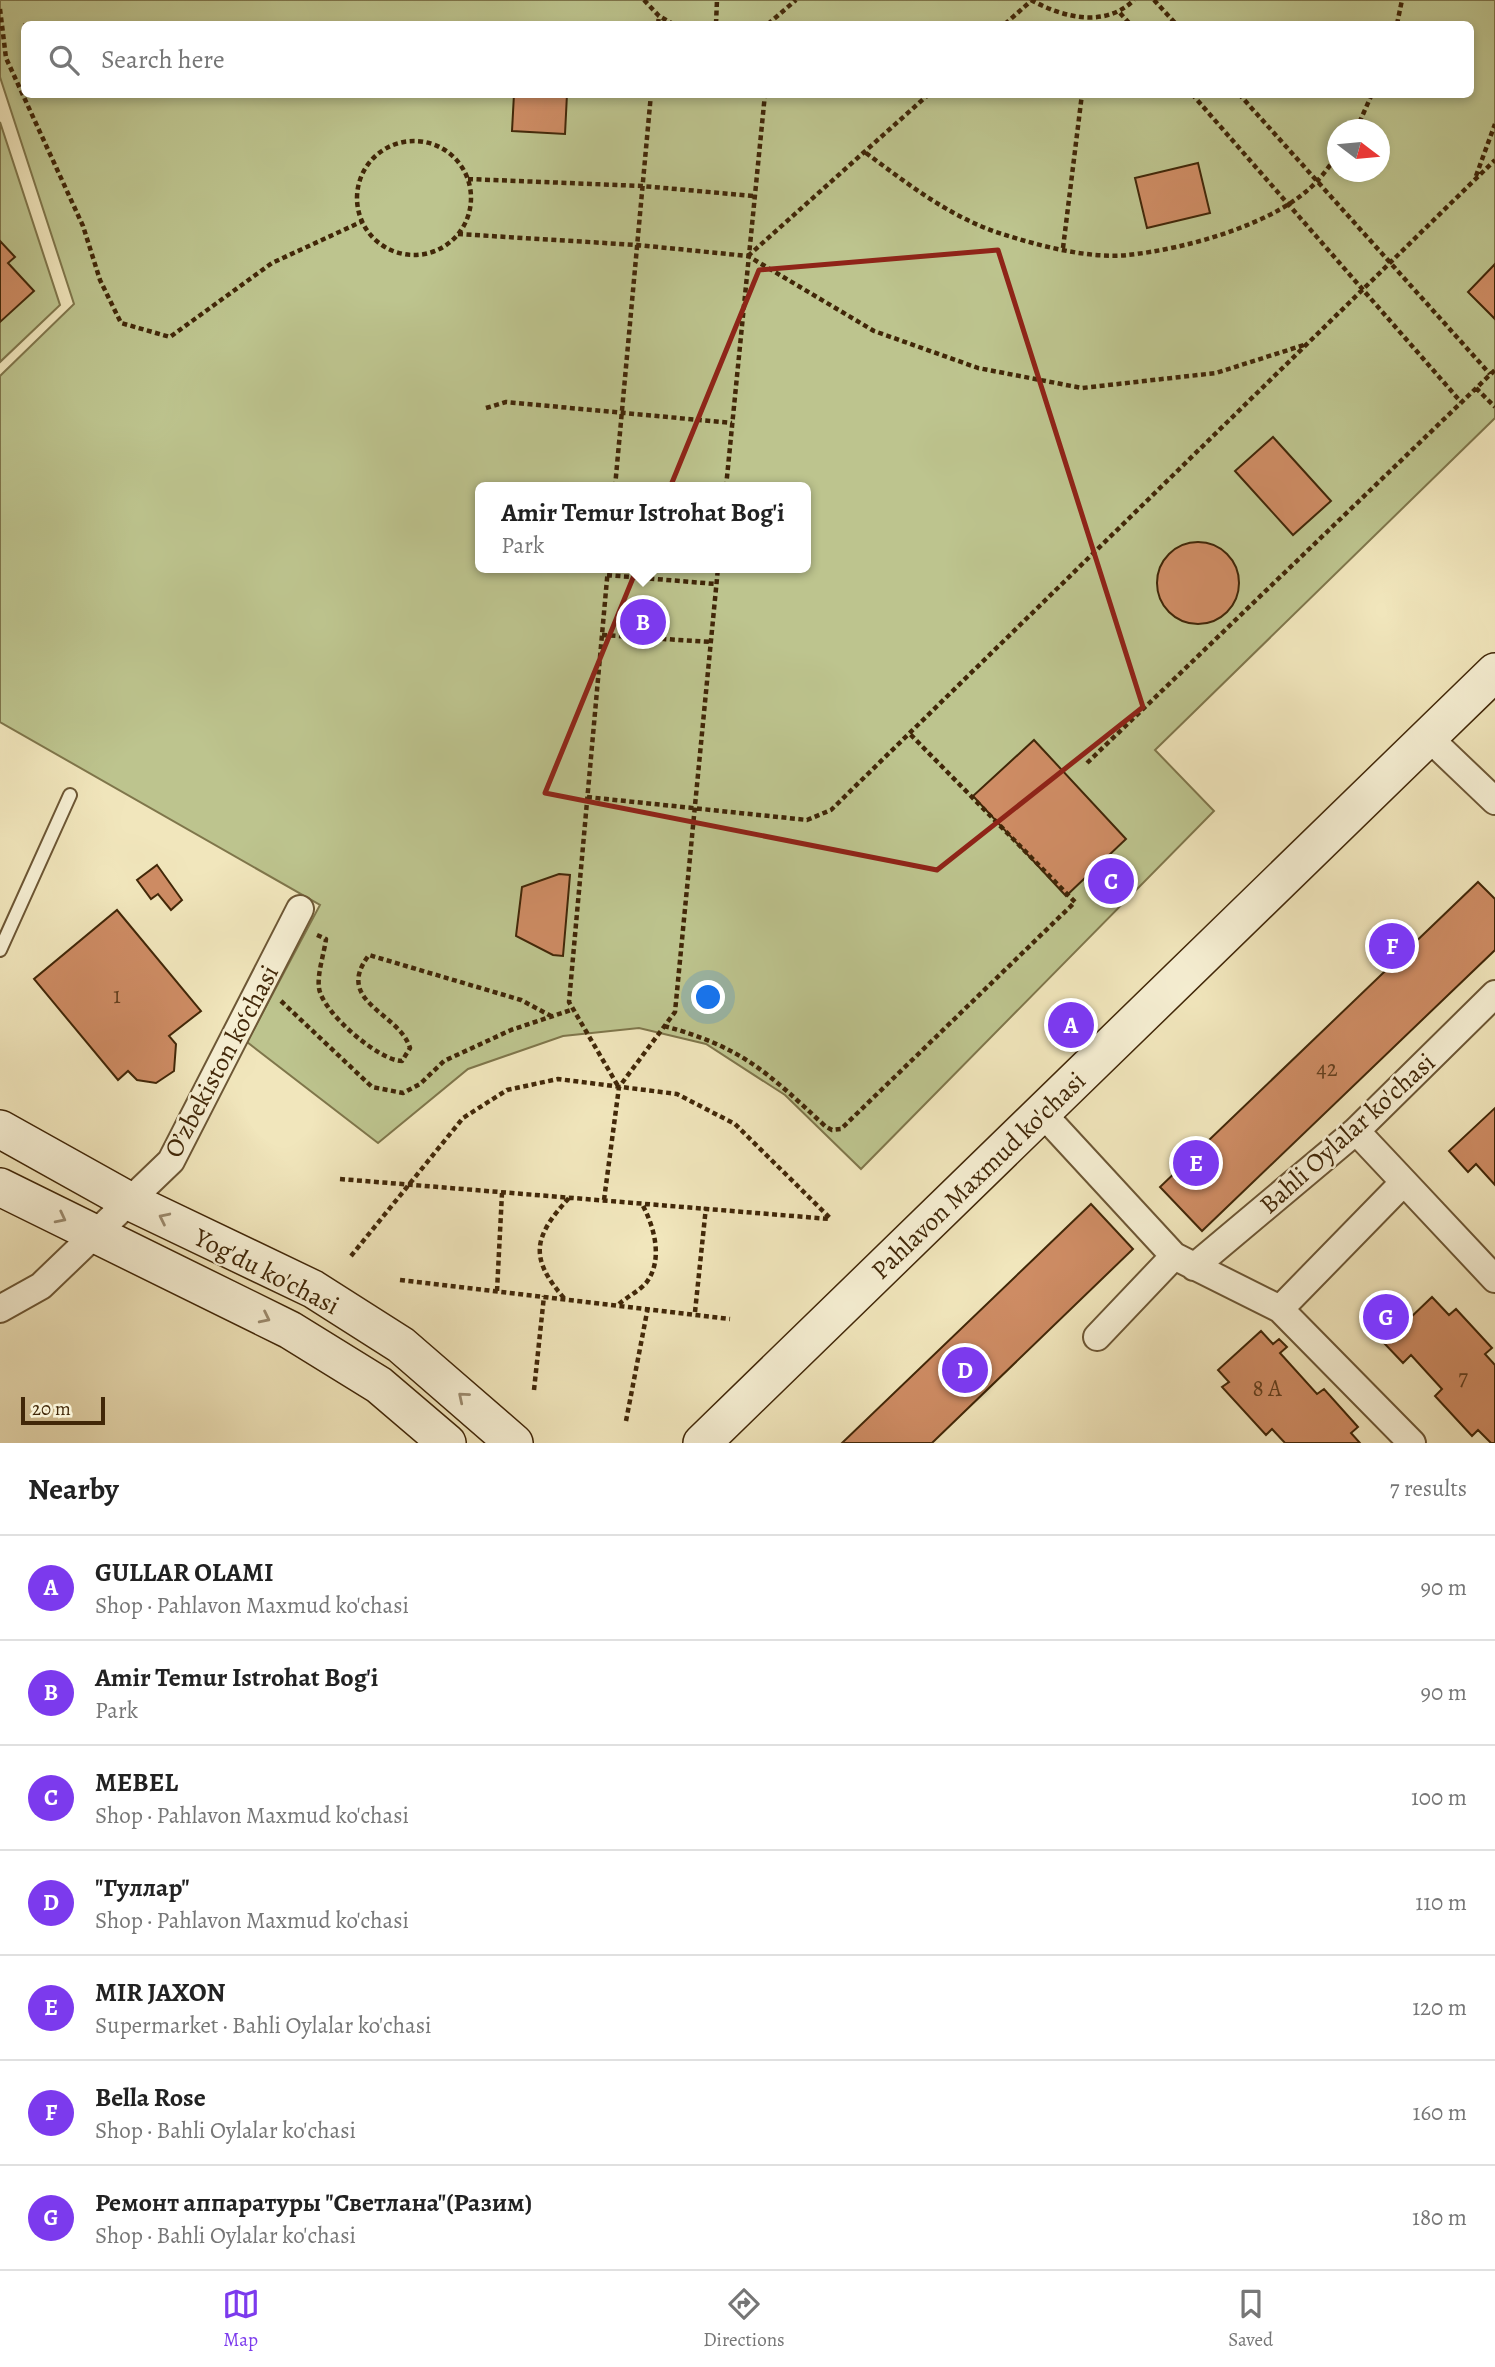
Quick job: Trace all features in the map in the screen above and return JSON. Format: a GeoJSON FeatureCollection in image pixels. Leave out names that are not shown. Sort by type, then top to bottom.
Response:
{"type":"FeatureCollection","features":[{"type":"Feature","properties":{"kind":"main road","name":"Pahlavon Maxmud ko'chasi"},"geometry":{"type":"LineString","coordinates":[[702,1443],[1495,672]]}},
{"type":"Feature","properties":{"kind":"main road","name":"Yog'du ko'chasi"},"geometry":{"type":"LineString","coordinates":[[0,1129],[129,1201],[313,1289],[401,1345],[514,1443]]}},
{"type":"Feature","properties":{"kind":"main road","name":"Yog'du ko'chasi"},"geometry":{"type":"LineString","coordinates":[[0,1187],[290,1330],[379,1385],[447,1443]]}},
{"type":"Feature","properties":{"kind":"street"},"geometry":{"type":"LineString","coordinates":[[1428,737],[1495,801]]}},
{"type":"Feature","properties":{"kind":"street","name":"O’zbekiston ko‘chasi"},"geometry":{"type":"LineString","coordinates":[[0,1309],[41,1286],[171,1161],[300,909]]}},
{"type":"Feature","properties":{"kind":"street","name":"Bahli Oylalar ko'chasi"},"geometry":{"type":"LineString","coordinates":[[1097,1337],[1184,1261],[1356,1131],[1495,995]]}},
{"type":"Feature","properties":{"kind":"street"},"geometry":{"type":"LineString","coordinates":[[1042,1113],[1184,1261],[1280,1309],[1412,1443]]}},
{"type":"Feature","properties":{"kind":"street"},"geometry":{"type":"LineString","coordinates":[[1356,1131],[1495,1279]]}},
{"type":"Feature","properties":{"kind":"street"},"geometry":{"type":"LineString","coordinates":[[1280,1309],[1404,1182]]}},
{"type":"Feature","properties":{"kind":"lane"},"geometry":{"type":"LineString","coordinates":[[0,950],[70,795]]}},
{"type":"Feature","properties":{"kind":"path"},"geometry":{"type":"LineString","coordinates":[[644,0],[668,21]]}},
{"type":"Feature","properties":{"kind":"path"},"geometry":{"type":"LineString","coordinates":[[716,21],[717,0]]}},
{"type":"Feature","properties":{"kind":"path"},"geometry":{"type":"LineString","coordinates":[[774,21],[796,0]]}},
{"type":"Feature","properties":{"kind":"path"},"geometry":{"type":"LineString","coordinates":[[1008,21],[1031,0],[1061,14],[1087,21]]}},
{"type":"Feature","properties":{"kind":"path"},"geometry":{"type":"LineString","coordinates":[[1094,21],[1120,13],[1134,0]]}},
{"type":"Feature","properties":{"kind":"path"},"geometry":{"type":"LineString","coordinates":[[1154,0],[1173,21]]}},
{"type":"Feature","properties":{"kind":"path"},"geometry":{"type":"LineString","coordinates":[[1398,21],[1402,0]]}},
{"type":"Feature","properties":{"kind":"path"},"geometry":{"type":"LineString","coordinates":[[0,9],[6,58],[21,91]]}},
{"type":"Feature","properties":{"kind":"path"},"geometry":{"type":"LineString","coordinates":[[1120,13],[1127,21]]}},
{"type":"Feature","properties":{"kind":"path"},"geometry":{"type":"LineString","coordinates":[[658,21],[659,16]]}},
{"type":"Feature","properties":{"kind":"path"},"geometry":{"type":"LineString","coordinates":[[24,98],[83,226],[100,280],[121,323],[170,337],[272,263],[363,221]]}},
{"type":"Feature","properties":{"kind":"path"},"geometry":{"type":"LineString","coordinates":[[615,482],[651,98]]}},
{"type":"Feature","properties":{"kind":"path"},"geometry":{"type":"LineString","coordinates":[[726,482],[765,98]]}},
{"type":"Feature","properties":{"kind":"path"},"geometry":{"type":"LineString","coordinates":[[748,256],[925,98]]}},
{"type":"Feature","properties":{"kind":"path"},"geometry":{"type":"LineString","coordinates":[[1063,248],[1082,98]]}},
{"type":"Feature","properties":{"kind":"path"},"geometry":{"type":"LineString","coordinates":[[1195,98],[1461,402]]}},
{"type":"Feature","properties":{"kind":"path"},"geometry":{"type":"LineString","coordinates":[[1087,763],[1493,372],[1390,263],[1243,98]]}},
{"type":"Feature","properties":{"kind":"path"},"geometry":{"type":"LineString","coordinates":[[1361,119],[1370,98]]}},
{"type":"Feature","properties":{"kind":"path"},"geometry":{"type":"LineString","coordinates":[[1475,180],[1495,124]]}},
{"type":"Feature","properties":{"kind":"path"},"geometry":{"type":"LineString","coordinates":[[419,141],[437,146],[452,155],[468,179],[471,204],[466,223],[458,234],[438,250],[419,256],[399,254],[382,246],[363,221],[357,194],[362,176],[371,160],[385,149],[402,142],[419,141]]}},
{"type":"Feature","properties":{"kind":"path"},"geometry":{"type":"LineString","coordinates":[[866,153],[937,204],[1002,234],[1081,253],[1139,253],[1223,236],[1288,204],[1317,182],[1327,169]]}},
{"type":"Feature","properties":{"kind":"path"},"geometry":{"type":"LineString","coordinates":[[587,797],[807,820],[831,810],[1495,160]]}},
{"type":"Feature","properties":{"kind":"path"},"geometry":{"type":"LineString","coordinates":[[468,179],[642,186],[754,196]]}},
{"type":"Feature","properties":{"kind":"path"},"geometry":{"type":"LineString","coordinates":[[458,234],[637,245],[748,256],[874,331],[978,368],[1082,388],[1216,373],[1307,345]]}},
{"type":"Feature","properties":{"kind":"path"},"geometry":{"type":"LineString","coordinates":[[1476,388],[1495,407]]}},
{"type":"Feature","properties":{"kind":"path"},"geometry":{"type":"LineString","coordinates":[[486,408],[506,402],[732,423]]}},
{"type":"Feature","properties":{"kind":"path"},"geometry":{"type":"LineString","coordinates":[[604,1200],[619,1087],[675,1012],[717,573]]}},
{"type":"Feature","properties":{"kind":"path"},"geometry":{"type":"LineString","coordinates":[[619,1087],[569,1002],[607,575],[716,584]]}},
{"type":"Feature","properties":{"kind":"path"},"geometry":{"type":"LineString","coordinates":[[602,635],[711,642]]}},
{"type":"Feature","properties":{"kind":"path"},"geometry":{"type":"LineString","coordinates":[[664,1026],[710,1039],[748,1059],[825,1126],[832,1130],[841,1129],[1076,902],[910,734]]}},
{"type":"Feature","properties":{"kind":"path"},"geometry":{"type":"LineString","coordinates":[[309,939],[318,935],[326,939],[319,987],[325,1005],[375,1051],[390,1061],[402,1061],[410,1048],[407,1037],[363,998],[357,984],[362,964],[369,955],[521,1000],[551,1016]]}},
{"type":"Feature","properties":{"kind":"path"},"geometry":{"type":"LineString","coordinates":[[280,992],[281,1001],[372,1087],[403,1093],[420,1084],[444,1061],[511,1030],[574,1009]]}},
{"type":"Feature","properties":{"kind":"path"},"geometry":{"type":"LineString","coordinates":[[340,1179],[406,1186],[831,1219],[734,1124],[677,1094],[558,1079],[507,1090],[463,1118],[406,1186],[352,1255]]}},
{"type":"Feature","properties":{"kind":"path"},"geometry":{"type":"LineString","coordinates":[[497,1291],[502,1193]]}},
{"type":"Feature","properties":{"kind":"path"},"geometry":{"type":"LineString","coordinates":[[564,1298],[544,1275],[540,1244],[552,1217],[570,1198]]}},
{"type":"Feature","properties":{"kind":"path"},"geometry":{"type":"LineString","coordinates":[[619,1304],[647,1282],[656,1254],[653,1225],[642,1203]]}},
{"type":"Feature","properties":{"kind":"path"},"geometry":{"type":"LineString","coordinates":[[695,1312],[706,1208]]}},
{"type":"Feature","properties":{"kind":"path"},"geometry":{"type":"LineString","coordinates":[[400,1280],[695,1312],[730,1319]]}},
{"type":"Feature","properties":{"kind":"path"},"geometry":{"type":"LineString","coordinates":[[534,1390],[544,1296]]}},
{"type":"Feature","properties":{"kind":"path"},"geometry":{"type":"LineString","coordinates":[[626,1421],[648,1307]]}},
{"type":"Feature","properties":{"kind":"highlighted area"},"geometry":{"type":"Polygon","coordinates":[[[998,250],[1143,707],[937,870],[545,793],[759,270],[998,250]]]}},
{"type":"Feature","properties":{"kind":"green space"},"geometry":{"type":"Polygon","coordinates":[[[0,0],[1495,0],[1495,418],[1155,750],[1214,811],[861,1169],[785,1095],[706,1044],[639,1028],[563,1036],[468,1069],[378,1143],[247,1042],[320,905],[0,722],[0,376],[74,304],[0,77],[0,0]]]}},
{"type":"Feature","properties":{"kind":"green space"},"geometry":{"type":"Polygon","coordinates":[[[0,122],[60,305],[0,362],[0,122]]]}},
{"type":"Feature","properties":{"kind":"building"},"geometry":{"type":"Polygon","coordinates":[[[514,98],[567,98],[565,134],[512,131],[514,98]]]}},
{"type":"Feature","properties":{"kind":"building"},"geometry":{"type":"Polygon","coordinates":[[[1198,163],[1210,213],[1147,228],[1135,178],[1198,163]]]}},
{"type":"Feature","properties":{"kind":"building"},"geometry":{"type":"Polygon","coordinates":[[[0,241],[15,257],[8,263],[34,291],[0,322],[0,241]]]}},
{"type":"Feature","properties":{"kind":"building"},"geometry":{"type":"Polygon","coordinates":[[[1495,264],[1495,319],[1468,292],[1495,264]]]}},
{"type":"Feature","properties":{"kind":"building"},"geometry":{"type":"Polygon","coordinates":[[[1273,437],[1331,501],[1293,535],[1235,471],[1273,437]]]}},
{"type":"Feature","properties":{"kind":"building"},"geometry":{"type":"Polygon","coordinates":[[[1198,542],[1214,545],[1227,554],[1236,567],[1239,583],[1236,599],[1227,612],[1214,621],[1198,624],[1182,621],[1169,612],[1160,599],[1157,583],[1160,567],[1169,554],[1182,545],[1198,542]]]}},
{"type":"Feature","properties":{"kind":"building"},"geometry":{"type":"Polygon","coordinates":[[[1034,740],[1126,839],[1066,896],[973,796],[1034,740]]]}},
{"type":"Feature","properties":{"kind":"building"},"geometry":{"type":"Polygon","coordinates":[[[157,865],[182,900],[171,910],[158,894],[151,899],[137,880],[157,865]]]}},
{"type":"Feature","properties":{"kind":"building"},"geometry":{"type":"Polygon","coordinates":[[[559,874],[570,875],[563,956],[553,955],[516,936],[522,887],[559,874]]]}},
{"type":"Feature","properties":{"kind":"building"},"geometry":{"type":"Polygon","coordinates":[[[1478,882],[1495,899],[1495,950],[1202,1231],[1160,1187],[1478,882]]]}},
{"type":"Feature","properties":{"kind":"building"},"geometry":{"type":"Polygon","coordinates":[[[117,910],[201,1011],[169,1036],[176,1044],[174,1071],[156,1083],[137,1080],[128,1071],[118,1080],[34,979],[117,910]]]}},
{"type":"Feature","properties":{"kind":"building"},"geometry":{"type":"Polygon","coordinates":[[[1495,1108],[1495,1185],[1476,1164],[1468,1172],[1449,1151],[1495,1108]]]}},
{"type":"Feature","properties":{"kind":"building"},"geometry":{"type":"Polygon","coordinates":[[[1091,1204],[1133,1249],[932,1443],[842,1443],[1091,1204]]]}},
{"type":"Feature","properties":{"kind":"building"},"geometry":{"type":"Polygon","coordinates":[[[1432,1297],[1449,1315],[1456,1309],[1492,1348],[1485,1354],[1495,1365],[1495,1443],[1491,1443],[1478,1430],[1472,1436],[1435,1396],[1442,1389],[1411,1355],[1403,1363],[1384,1343],[1432,1297]]]}},
{"type":"Feature","properties":{"kind":"building"},"geometry":{"type":"Polygon","coordinates":[[[1261,1331],[1273,1344],[1279,1339],[1287,1347],[1280,1353],[1317,1394],[1324,1389],[1358,1427],[1351,1433],[1360,1443],[1285,1443],[1272,1429],[1266,1435],[1222,1387],[1229,1382],[1218,1370],[1261,1331]]]}},
{"type":"Feature","properties":{"kind":"place","name":"Amir Temur Istrohat Bog'i"},"geometry":{"type":"Point","coordinates":[643,622]}},
{"type":"Feature","properties":{"kind":"place","name":"MEBEL"},"geometry":{"type":"Point","coordinates":[1111,881]}},
{"type":"Feature","properties":{"kind":"place","name":"Bella Rose"},"geometry":{"type":"Point","coordinates":[1392,946]}},
{"type":"Feature","properties":{"kind":"place","name":"GULLAR OLAMI"},"geometry":{"type":"Point","coordinates":[1071,1025]}},
{"type":"Feature","properties":{"kind":"place","name":"MIR JAXON"},"geometry":{"type":"Point","coordinates":[1196,1163]}},
{"type":"Feature","properties":{"kind":"place","name":"Ремонт аппаратуры \"Светлана\"(Разим)"},"geometry":{"type":"Point","coordinates":[1386,1317]}},
{"type":"Feature","properties":{"kind":"place","name":"\"Гуллар\""},"geometry":{"type":"Point","coordinates":[965,1370]}}]}
